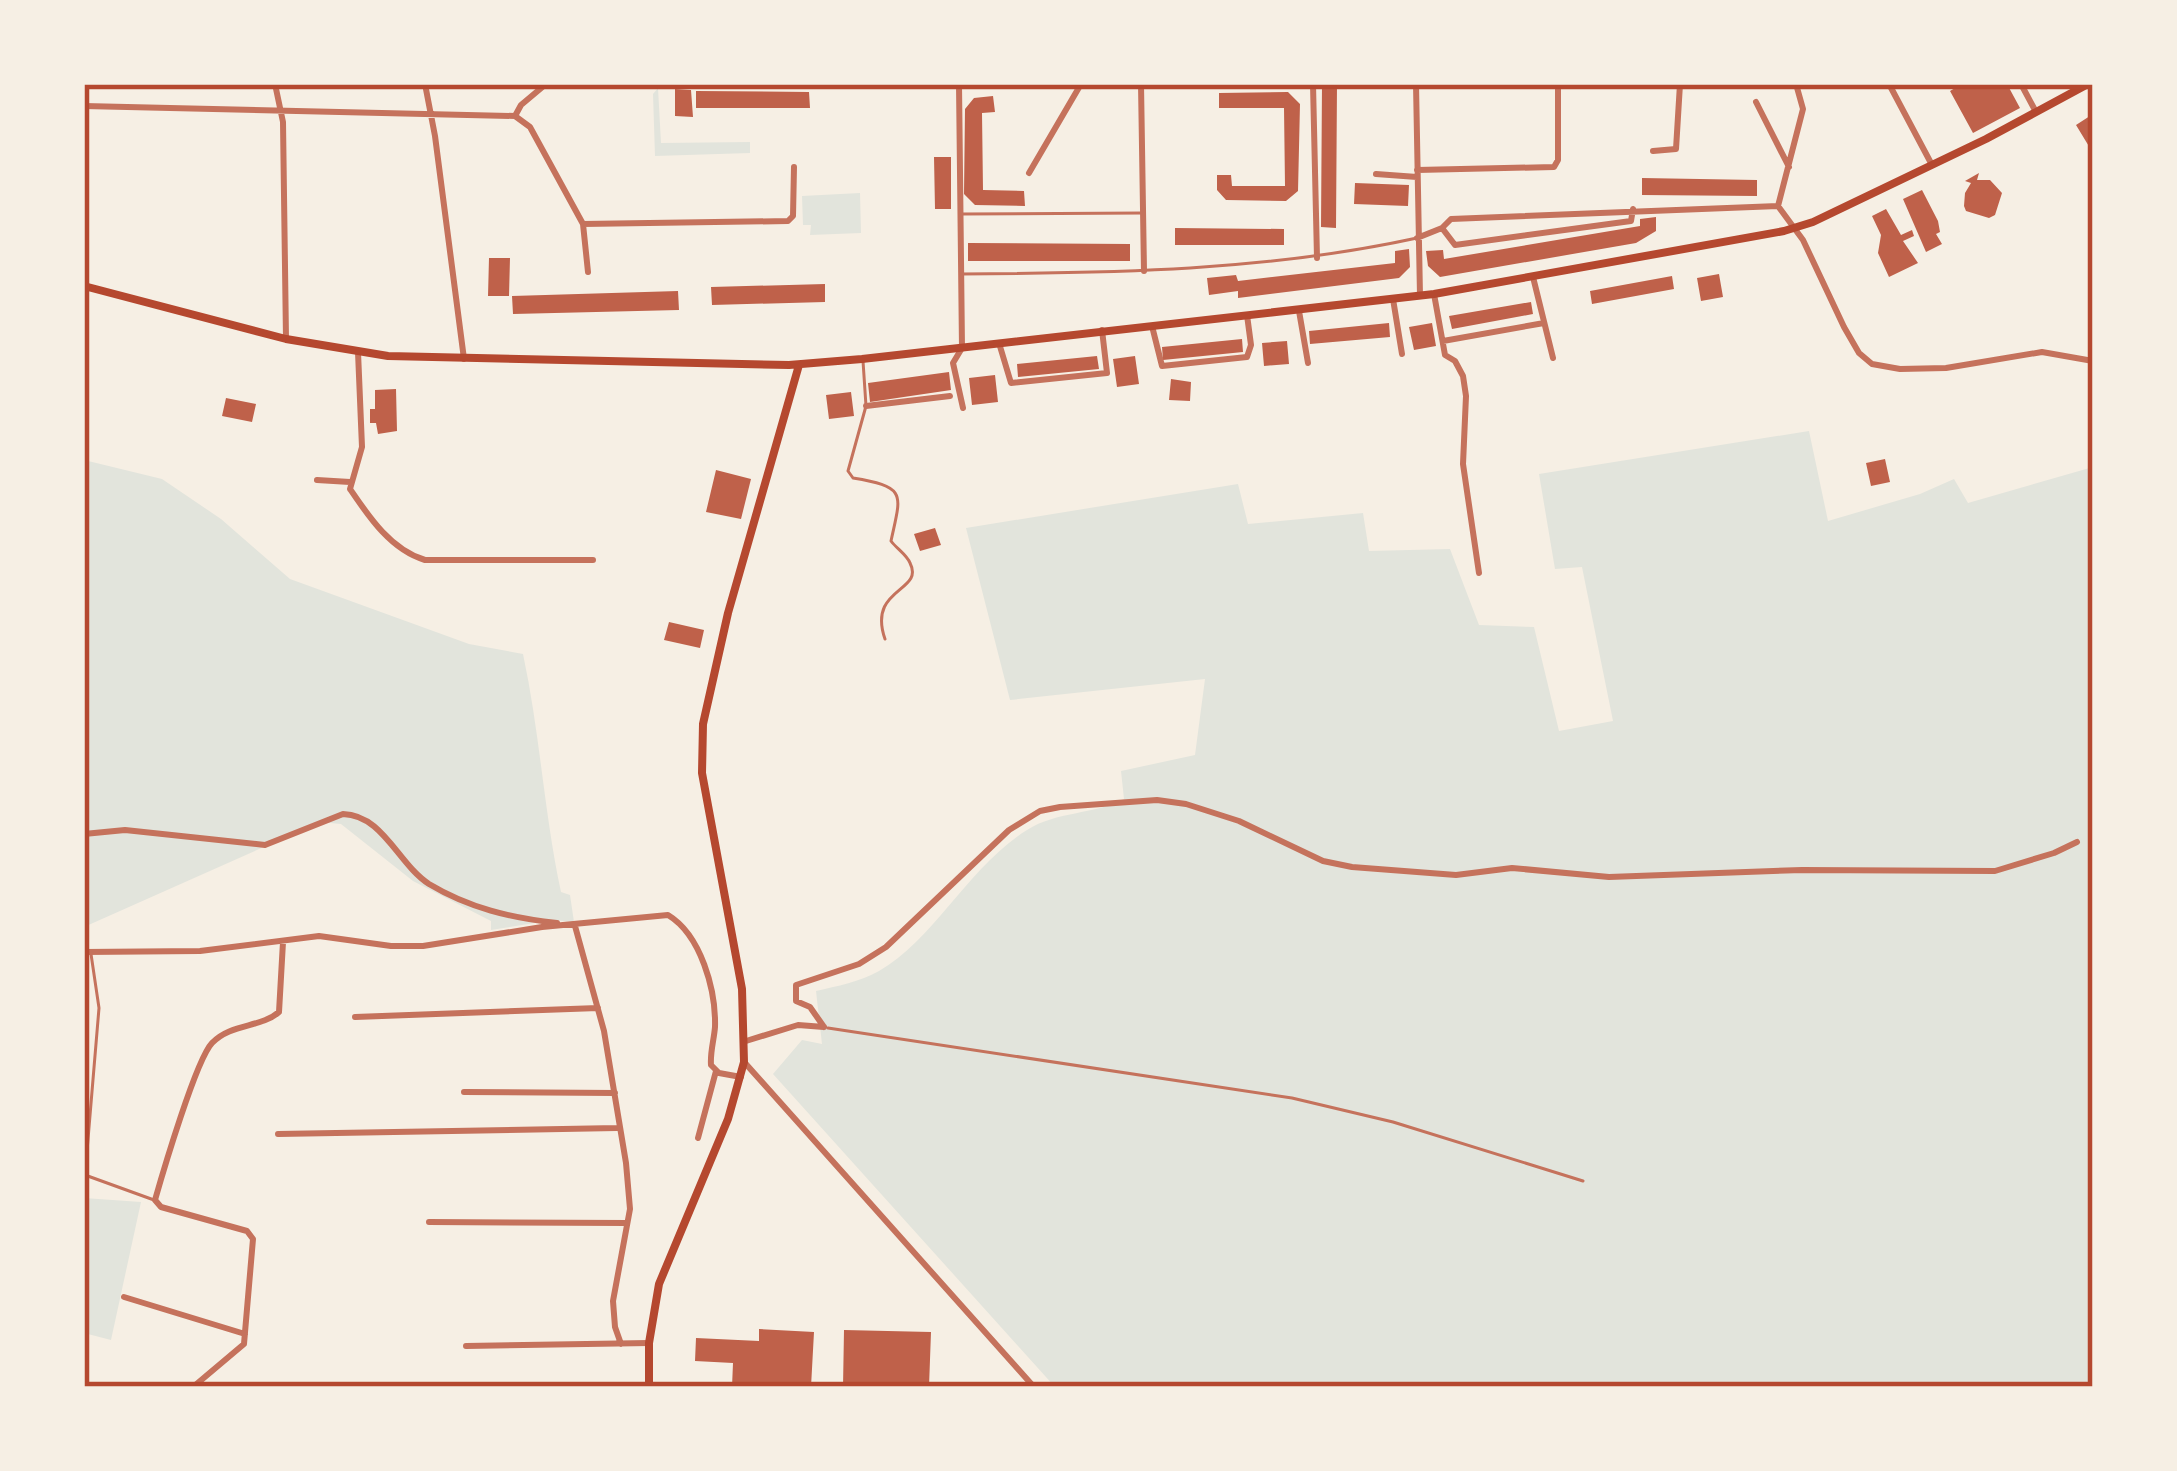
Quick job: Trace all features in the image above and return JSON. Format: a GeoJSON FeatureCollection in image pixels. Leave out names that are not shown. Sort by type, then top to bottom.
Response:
{"type":"FeatureCollection","features":[{"type":"Feature","properties":{"kind":"main road"},"geometry":{"type":"LineString","coordinates":[[84,286],[286,339],[358,352],[464,359],[799,365],[862,359],[1420,296],[1796,228],[1932,165],[2088,84]]}},
{"type":"Feature","properties":{"kind":"main road"},"geometry":{"type":"LineString","coordinates":[[649,1387],[650,1343],[663,1269],[694,1205],[744,1062],[742,989],[703,787],[703,724],[728,613],[799,365]]}},
{"type":"Feature","properties":{"kind":"street"},"geometry":{"type":"LineString","coordinates":[[274,84],[281,109],[286,339]]}},
{"type":"Feature","properties":{"kind":"street"},"geometry":{"type":"LineString","coordinates":[[425,84],[464,359]]}},
{"type":"Feature","properties":{"kind":"street"},"geometry":{"type":"LineString","coordinates":[[515,116],[546,84]]}},
{"type":"Feature","properties":{"kind":"street"},"geometry":{"type":"LineString","coordinates":[[898,84],[987,84]]}},
{"type":"Feature","properties":{"kind":"street"},"geometry":{"type":"LineString","coordinates":[[958,84],[962,348],[953,363],[963,408]]}},
{"type":"Feature","properties":{"kind":"street"},"geometry":{"type":"LineString","coordinates":[[1030,173],[1081,84]]}},
{"type":"Feature","properties":{"kind":"street"},"geometry":{"type":"LineString","coordinates":[[1141,84],[1144,271]]}},
{"type":"Feature","properties":{"kind":"street"},"geometry":{"type":"LineString","coordinates":[[1313,84],[1317,258]]}},
{"type":"Feature","properties":{"kind":"street"},"geometry":{"type":"LineString","coordinates":[[1416,84],[1420,296]]}},
{"type":"Feature","properties":{"kind":"street"},"geometry":{"type":"LineString","coordinates":[[1376,174],[1554,167],[1558,160],[1558,84]]}},
{"type":"Feature","properties":{"kind":"street"},"geometry":{"type":"LineString","coordinates":[[1653,151],[1676,149],[1680,84]]}},
{"type":"Feature","properties":{"kind":"street"},"geometry":{"type":"LineString","coordinates":[[1778,206],[1803,109],[1796,84]]}},
{"type":"Feature","properties":{"kind":"street"},"geometry":{"type":"LineString","coordinates":[[1889,84],[1932,165]]}},
{"type":"Feature","properties":{"kind":"street"},"geometry":{"type":"LineString","coordinates":[[2021,84],[2036,112]]}},
{"type":"Feature","properties":{"kind":"street"},"geometry":{"type":"LineString","coordinates":[[1756,102],[1789,167]]}},
{"type":"Feature","properties":{"kind":"street"},"geometry":{"type":"LineString","coordinates":[[84,106],[515,116],[530,127],[583,224],[588,272]]}},
{"type":"Feature","properties":{"kind":"street"},"geometry":{"type":"LineString","coordinates":[[583,224],[788,221],[793,216],[794,167]]}},
{"type":"Feature","properties":{"kind":"street"},"geometry":{"type":"LineString","coordinates":[[1417,238],[1451,219],[1778,206]]}},
{"type":"Feature","properties":{"kind":"street"},"geometry":{"type":"LineString","coordinates":[[1778,206],[1796,228],[1859,353],[1872,364],[1946,368],[2042,352],[2093,361]]}},
{"type":"Feature","properties":{"kind":"street"},"geometry":{"type":"LineString","coordinates":[[1442,228],[1455,244],[1631,221],[1633,209]]}},
{"type":"Feature","properties":{"kind":"street"},"geometry":{"type":"LineString","coordinates":[[1532,277],[1553,358]]}},
{"type":"Feature","properties":{"kind":"street"},"geometry":{"type":"LineString","coordinates":[[1434,294],[1445,355],[1463,376],[1462,464],[1479,573]]}},
{"type":"Feature","properties":{"kind":"street"},"geometry":{"type":"LineString","coordinates":[[1393,299],[1402,354]]}},
{"type":"Feature","properties":{"kind":"street"},"geometry":{"type":"LineString","coordinates":[[1299,310],[1308,363]]}},
{"type":"Feature","properties":{"kind":"street"},"geometry":{"type":"LineString","coordinates":[[1152,325],[1162,366],[1192,365],[1247,357],[1251,345],[1247,315]]}},
{"type":"Feature","properties":{"kind":"street"},"geometry":{"type":"LineString","coordinates":[[1443,341],[1544,323]]}},
{"type":"Feature","properties":{"kind":"street"},"geometry":{"type":"LineString","coordinates":[[998,344],[1011,383],[1107,373],[1102,331]]}},
{"type":"Feature","properties":{"kind":"street"},"geometry":{"type":"LineString","coordinates":[[358,352],[362,447],[350,482],[352,494],[389,540],[411,556],[454,562],[593,560]]}},
{"type":"Feature","properties":{"kind":"street"},"geometry":{"type":"LineString","coordinates":[[866,406],[950,396]]}},
{"type":"Feature","properties":{"kind":"street"},"geometry":{"type":"LineString","coordinates":[[316,480],[350,482]]}},
{"type":"Feature","properties":{"kind":"street"},"geometry":{"type":"LineString","coordinates":[[824,1027],[809,1007],[796,1001],[796,985],[859,964],[886,947],[1009,830],[1040,811],[1060,807],[1157,800],[1186,804],[1226,815],[1323,861],[1456,875],[1512,868],[1610,877],[1802,870],[1995,871],[2077,842]]}},
{"type":"Feature","properties":{"kind":"street"},"geometry":{"type":"LineString","coordinates":[[84,834],[125,830],[266,845],[343,814],[356,814],[370,821],[403,863],[432,885],[499,915],[575,926],[668,915],[698,949],[713,1001],[711,1065],[716,1071],[741,1077]]}},
{"type":"Feature","properties":{"kind":"street"},"geometry":{"type":"LineString","coordinates":[[87,952],[182,952],[319,936],[423,946],[566,925]]}},
{"type":"Feature","properties":{"kind":"street"},"geometry":{"type":"LineString","coordinates":[[575,926],[598,1008],[626,1162],[627,1223],[613,1301],[621,1344]]}},
{"type":"Feature","properties":{"kind":"street"},"geometry":{"type":"LineString","coordinates":[[194,1387],[241,1347],[253,1239],[247,1231],[155,1202],[212,1043],[237,1027],[273,1018],[279,1012],[283,943]]}},
{"type":"Feature","properties":{"kind":"street"},"geometry":{"type":"LineString","coordinates":[[355,1017],[598,1008]]}},
{"type":"Feature","properties":{"kind":"street"},"geometry":{"type":"LineString","coordinates":[[746,1041],[798,1025],[824,1027]]}},
{"type":"Feature","properties":{"kind":"street"},"geometry":{"type":"LineString","coordinates":[[744,1062],[1031,1387]]}},
{"type":"Feature","properties":{"kind":"street"},"geometry":{"type":"LineString","coordinates":[[698,1138],[716,1071]]}},
{"type":"Feature","properties":{"kind":"street"},"geometry":{"type":"LineString","coordinates":[[464,1091],[615,1094]]}},
{"type":"Feature","properties":{"kind":"street"},"geometry":{"type":"LineString","coordinates":[[278,1135],[618,1128]]}},
{"type":"Feature","properties":{"kind":"street"},"geometry":{"type":"LineString","coordinates":[[429,1222],[627,1223]]}},
{"type":"Feature","properties":{"kind":"street"},"geometry":{"type":"LineString","coordinates":[[124,1297],[245,1334]]}},
{"type":"Feature","properties":{"kind":"street"},"geometry":{"type":"LineString","coordinates":[[466,1346],[650,1343]]}},
{"type":"Feature","properties":{"kind":"lane"},"geometry":{"type":"LineString","coordinates":[[959,214],[1143,213]]}},
{"type":"Feature","properties":{"kind":"lane"},"geometry":{"type":"LineString","coordinates":[[959,274],[1144,271],[1317,258],[1417,238]]}},
{"type":"Feature","properties":{"kind":"lane"},"geometry":{"type":"LineString","coordinates":[[862,359],[866,406],[848,475],[896,491],[899,518],[891,541],[911,563],[912,574],[882,606],[885,639]]}},
{"type":"Feature","properties":{"kind":"lane"},"geometry":{"type":"LineString","coordinates":[[87,952],[98,1022],[85,1175],[155,1202]]}},
{"type":"Feature","properties":{"kind":"lane"},"geometry":{"type":"LineString","coordinates":[[824,1027],[1292,1099],[1393,1122],[1583,1181]]}},
{"type":"Feature","properties":{"kind":"shaded area"},"geometry":{"type":"Polygon","coordinates":[[[658,88],[661,143],[750,142],[750,153],[655,156],[653,94],[658,88]]]}},
{"type":"Feature","properties":{"kind":"shaded area"},"geometry":{"type":"Polygon","coordinates":[[[860,193],[861,233],[810,235],[811,225],[803,225],[802,196],[860,193]]]}},
{"type":"Feature","properties":{"kind":"shaded area"},"geometry":{"type":"Polygon","coordinates":[[[1809,431],[1828,521],[1954,479],[1968,503],[2093,467],[2093,1387],[1055,1387],[773,1074],[802,1040],[822,1044],[816,991],[864,978],[899,958],[1006,845],[1039,824],[1124,799],[1121,771],[1195,755],[1205,679],[1010,700],[966,528],[1238,484],[1248,524],[1363,513],[1369,551],[1450,549],[1479,625],[1534,627],[1559,731],[1613,721],[1582,567],[1555,569],[1539,474],[1809,431]]]}},
{"type":"Feature","properties":{"kind":"shaded area"},"geometry":{"type":"Polygon","coordinates":[[[84,460],[162,479],[221,519],[290,579],[469,644],[523,654],[555,862],[561,892],[570,895],[574,922],[553,920],[491,930],[491,921],[413,881],[341,824],[320,822],[84,927],[84,460]]]}},
{"type":"Feature","properties":{"kind":"shaded area"},"geometry":{"type":"Polygon","coordinates":[[[84,1198],[141,1202],[111,1340],[84,1333],[84,1198]]]}},
{"type":"Feature","properties":{"kind":"building"},"geometry":{"type":"Polygon","coordinates":[[[1322,84],[1337,84],[1336,228],[1321,227],[1322,84]]]}},
{"type":"Feature","properties":{"kind":"building"},"geometry":{"type":"Polygon","coordinates":[[[1962,84],[2007,84],[2020,108],[1973,133],[1950,91],[1962,84]]]}},
{"type":"Feature","properties":{"kind":"building"},"geometry":{"type":"Polygon","coordinates":[[[675,89],[691,90],[693,117],[675,116],[675,89]]]}},
{"type":"Feature","properties":{"kind":"building"},"geometry":{"type":"Polygon","coordinates":[[[696,91],[809,92],[810,108],[696,108],[696,91]]]}},
{"type":"Feature","properties":{"kind":"building"},"geometry":{"type":"Polygon","coordinates":[[[1288,92],[1300,104],[1298,191],[1286,201],[1226,200],[1217,190],[1217,175],[1231,175],[1232,186],[1285,186],[1284,108],[1219,108],[1219,93],[1288,92]]]}},
{"type":"Feature","properties":{"kind":"building"},"geometry":{"type":"Polygon","coordinates":[[[993,96],[995,112],[982,113],[983,190],[1024,191],[1025,206],[975,205],[964,194],[965,109],[974,98],[993,96]]]}},
{"type":"Feature","properties":{"kind":"building"},"geometry":{"type":"Polygon","coordinates":[[[2093,114],[2093,153],[2076,125],[2093,114]]]}},
{"type":"Feature","properties":{"kind":"building"},"geometry":{"type":"Polygon","coordinates":[[[934,157],[951,157],[951,209],[935,209],[934,157]]]}},
{"type":"Feature","properties":{"kind":"building"},"geometry":{"type":"Polygon","coordinates":[[[1979,173],[1977,180],[1990,180],[2002,193],[1995,215],[1989,218],[1966,211],[1964,206],[1971,183],[1965,181],[1979,173]]]}},
{"type":"Feature","properties":{"kind":"building"},"geometry":{"type":"Polygon","coordinates":[[[1642,178],[1757,180],[1757,196],[1642,195],[1642,178]]]}},
{"type":"Feature","properties":{"kind":"building"},"geometry":{"type":"Polygon","coordinates":[[[1355,183],[1409,185],[1408,206],[1354,204],[1355,183]]]}},
{"type":"Feature","properties":{"kind":"building"},"geometry":{"type":"Polygon","coordinates":[[[1922,190],[1938,221],[1940,232],[1936,234],[1942,244],[1926,252],[1903,199],[1922,190]]]}},
{"type":"Feature","properties":{"kind":"building"},"geometry":{"type":"Polygon","coordinates":[[[1886,209],[1901,235],[1912,230],[1914,236],[1903,241],[1918,263],[1889,277],[1878,253],[1881,235],[1872,216],[1886,209]]]}},
{"type":"Feature","properties":{"kind":"building"},"geometry":{"type":"Polygon","coordinates":[[[1656,217],[1656,231],[1636,243],[1440,277],[1428,266],[1426,251],[1443,250],[1444,259],[1640,226],[1640,219],[1656,217]]]}},
{"type":"Feature","properties":{"kind":"building"},"geometry":{"type":"Polygon","coordinates":[[[1175,228],[1284,229],[1284,245],[1175,245],[1175,228]]]}},
{"type":"Feature","properties":{"kind":"building"},"geometry":{"type":"Polygon","coordinates":[[[968,243],[1130,244],[1130,261],[968,261],[968,243]]]}},
{"type":"Feature","properties":{"kind":"building"},"geometry":{"type":"Polygon","coordinates":[[[1409,249],[1410,267],[1399,278],[1238,298],[1238,291],[1209,295],[1207,278],[1236,275],[1238,281],[1395,263],[1395,251],[1409,249]]]}},
{"type":"Feature","properties":{"kind":"building"},"geometry":{"type":"Polygon","coordinates":[[[489,258],[510,258],[509,296],[488,296],[489,258]]]}},
{"type":"Feature","properties":{"kind":"building"},"geometry":{"type":"Polygon","coordinates":[[[1719,274],[1723,297],[1701,301],[1697,278],[1719,274]]]}},
{"type":"Feature","properties":{"kind":"building"},"geometry":{"type":"Polygon","coordinates":[[[1672,276],[1674,289],[1592,304],[1590,291],[1672,276]]]}},
{"type":"Feature","properties":{"kind":"building"},"geometry":{"type":"Polygon","coordinates":[[[825,284],[825,302],[712,305],[711,287],[825,284]]]}},
{"type":"Feature","properties":{"kind":"building"},"geometry":{"type":"Polygon","coordinates":[[[678,291],[679,310],[513,314],[512,296],[678,291]]]}},
{"type":"Feature","properties":{"kind":"building"},"geometry":{"type":"Polygon","coordinates":[[[1531,302],[1533,314],[1452,329],[1449,316],[1531,302]]]}},
{"type":"Feature","properties":{"kind":"building"},"geometry":{"type":"Polygon","coordinates":[[[1389,323],[1390,337],[1310,344],[1309,331],[1389,323]]]}},
{"type":"Feature","properties":{"kind":"building"},"geometry":{"type":"Polygon","coordinates":[[[1432,323],[1436,346],[1414,350],[1409,327],[1432,323]]]}},
{"type":"Feature","properties":{"kind":"building"},"geometry":{"type":"Polygon","coordinates":[[[1242,339],[1243,352],[1163,360],[1162,347],[1242,339]]]}},
{"type":"Feature","properties":{"kind":"building"},"geometry":{"type":"Polygon","coordinates":[[[1287,341],[1289,364],[1264,366],[1262,343],[1287,341]]]}},
{"type":"Feature","properties":{"kind":"building"},"geometry":{"type":"Polygon","coordinates":[[[1097,356],[1099,369],[1018,377],[1017,364],[1097,356]]]}},
{"type":"Feature","properties":{"kind":"building"},"geometry":{"type":"Polygon","coordinates":[[[1135,356],[1139,384],[1117,387],[1113,359],[1135,356]]]}},
{"type":"Feature","properties":{"kind":"building"},"geometry":{"type":"Polygon","coordinates":[[[949,372],[951,390],[870,402],[868,383],[949,372]]]}},
{"type":"Feature","properties":{"kind":"building"},"geometry":{"type":"Polygon","coordinates":[[[995,375],[998,402],[972,405],[969,378],[995,375]]]}},
{"type":"Feature","properties":{"kind":"building"},"geometry":{"type":"Polygon","coordinates":[[[1171,379],[1191,382],[1190,401],[1169,400],[1171,379]]]}},
{"type":"Feature","properties":{"kind":"building"},"geometry":{"type":"Polygon","coordinates":[[[396,389],[397,431],[378,434],[376,423],[370,423],[375,390],[396,389]]]}},
{"type":"Feature","properties":{"kind":"building"},"geometry":{"type":"Polygon","coordinates":[[[851,392],[854,416],[829,419],[826,395],[851,392]]]}},
{"type":"Feature","properties":{"kind":"building"},"geometry":{"type":"Polygon","coordinates":[[[226,398],[256,404],[252,422],[222,416],[226,398]]]}},
{"type":"Feature","properties":{"kind":"building"},"geometry":{"type":"Polygon","coordinates":[[[1885,459],[1890,482],[1871,486],[1866,463],[1885,459]]]}},
{"type":"Feature","properties":{"kind":"building"},"geometry":{"type":"Polygon","coordinates":[[[716,470],[751,479],[741,519],[706,512],[716,470]]]}},
{"type":"Feature","properties":{"kind":"building"},"geometry":{"type":"Polygon","coordinates":[[[935,528],[941,545],[920,551],[914,534],[935,528]]]}},
{"type":"Feature","properties":{"kind":"building"},"geometry":{"type":"Polygon","coordinates":[[[669,622],[704,630],[700,648],[664,640],[669,622]]]}},
{"type":"Feature","properties":{"kind":"building"},"geometry":{"type":"Polygon","coordinates":[[[759,1329],[814,1332],[811,1387],[732,1387],[733,1363],[695,1361],[696,1338],[759,1341],[759,1329]]]}},
{"type":"Feature","properties":{"kind":"building"},"geometry":{"type":"Polygon","coordinates":[[[844,1330],[931,1332],[929,1387],[843,1387],[844,1330]]]}}]}
